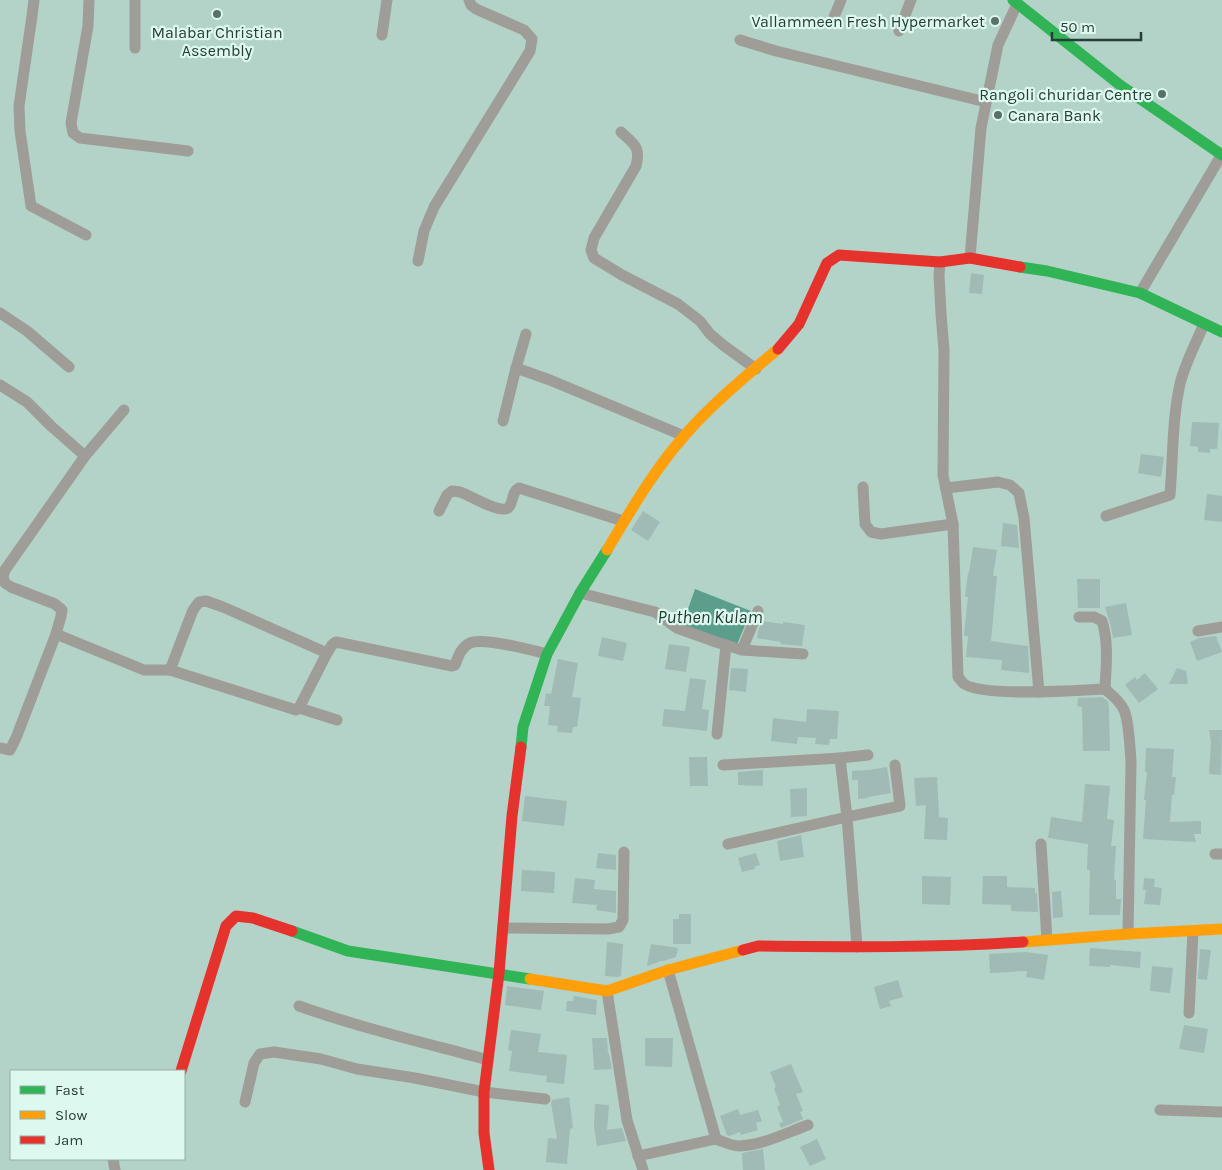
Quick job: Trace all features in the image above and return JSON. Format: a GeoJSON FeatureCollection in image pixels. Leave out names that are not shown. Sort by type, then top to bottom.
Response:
{"type":"FeatureCollection","features":[{"type":"Feature","properties":{"kind":"street"},"geometry":{"type":"LineString","coordinates":[[34,0],[19,106],[20,131],[31,206],[86,235]]}},
{"type":"Feature","properties":{"kind":"street"},"geometry":{"type":"LineString","coordinates":[[89,0],[88,26],[71,123],[72,134],[80,138],[188,151]]}},
{"type":"Feature","properties":{"kind":"street"},"geometry":{"type":"LineString","coordinates":[[135,0],[135,48]]}},
{"type":"Feature","properties":{"kind":"street"},"geometry":{"type":"LineString","coordinates":[[382,35],[388,0]]}},
{"type":"Feature","properties":{"kind":"street"},"geometry":{"type":"LineString","coordinates":[[418,261],[424,231],[434,207],[530,51],[532,39],[524,30],[476,9],[471,5],[470,0]]}},
{"type":"Feature","properties":{"kind":"street"},"geometry":{"type":"LineString","coordinates":[[834,17],[842,0]]}},
{"type":"Feature","properties":{"kind":"street"},"geometry":{"type":"LineString","coordinates":[[899,31],[911,0]]}},
{"type":"Feature","properties":{"kind":"street"},"geometry":{"type":"LineString","coordinates":[[970,258],[981,128],[998,45],[1015,2],[1120,85],[1222,155],[1140,293]]}},
{"type":"Feature","properties":{"kind":"street"},"geometry":{"type":"LineString","coordinates":[[740,40],[776,51],[986,102]]}},
{"type":"Feature","properties":{"kind":"street"},"geometry":{"type":"LineString","coordinates":[[621,132],[634,144],[639,155],[636,166],[594,238],[591,250],[594,258],[678,304],[700,321],[710,334],[756,369]]}},
{"type":"Feature","properties":{"kind":"street"},"geometry":{"type":"LineString","coordinates":[[489,1170],[484,1133],[484,1092],[499,973],[512,816],[523,727],[547,654],[580,592],[649,481],[684,436],[710,408],[781,346],[799,324],[828,263],[839,255],[940,262],[970,258],[1047,271],[1140,293],[1222,332]]}},
{"type":"Feature","properties":{"kind":"street"},"geometry":{"type":"LineString","coordinates":[[940,262],[939,275],[944,350],[943,475],[953,524],[958,677],[964,684],[976,688],[1003,692],[1105,689],[1119,702],[1125,711],[1132,762],[1128,934]]}},
{"type":"Feature","properties":{"kind":"street"},"geometry":{"type":"LineString","coordinates":[[0,314],[27,331],[69,367]]}},
{"type":"Feature","properties":{"kind":"street"},"geometry":{"type":"LineString","coordinates":[[1106,516],[1170,495],[1175,420],[1180,384],[1204,324]]}},
{"type":"Feature","properties":{"kind":"street"},"geometry":{"type":"LineString","coordinates":[[503,421],[526,334]]}},
{"type":"Feature","properties":{"kind":"street"},"geometry":{"type":"LineString","coordinates":[[516,368],[550,380],[684,436]]}},
{"type":"Feature","properties":{"kind":"street"},"geometry":{"type":"LineString","coordinates":[[0,385],[27,402],[85,456]]}},
{"type":"Feature","properties":{"kind":"street"},"geometry":{"type":"LineString","coordinates":[[0,748],[10,750],[16,738],[56,634],[62,610],[55,604],[12,588],[5,583],[3,577],[85,456],[124,410]]}},
{"type":"Feature","properties":{"kind":"street"},"geometry":{"type":"LineString","coordinates":[[946,488],[998,482],[1010,484],[1019,493],[1024,518],[1040,692]]}},
{"type":"Feature","properties":{"kind":"street"},"geometry":{"type":"LineString","coordinates":[[864,487],[865,524],[871,532],[881,534],[953,524]]}},
{"type":"Feature","properties":{"kind":"street"},"geometry":{"type":"LineString","coordinates":[[439,511],[447,495],[452,491],[460,492],[504,509],[510,505],[515,491],[519,488],[624,521]]}},
{"type":"Feature","properties":{"kind":"street"},"geometry":{"type":"LineString","coordinates":[[580,592],[656,612],[677,628],[742,650],[803,654]]}},
{"type":"Feature","properties":{"kind":"street"},"geometry":{"type":"LineString","coordinates":[[170,670],[193,610],[199,602],[206,601],[222,606],[327,653]]}},
{"type":"Feature","properties":{"kind":"street"},"geometry":{"type":"LineString","coordinates":[[742,650],[758,611]]}},
{"type":"Feature","properties":{"kind":"street"},"geometry":{"type":"LineString","coordinates":[[1079,617],[1094,617],[1102,622],[1107,653],[1105,689]]}},
{"type":"Feature","properties":{"kind":"street"},"geometry":{"type":"LineString","coordinates":[[1198,631],[1222,627]]}},
{"type":"Feature","properties":{"kind":"street"},"geometry":{"type":"LineString","coordinates":[[56,634],[144,670],[170,670],[296,710],[299,708],[337,720]]}},
{"type":"Feature","properties":{"kind":"street"},"geometry":{"type":"LineString","coordinates":[[299,708],[327,653],[336,642],[452,666],[455,665],[462,649],[469,643],[479,640],[547,654]]}},
{"type":"Feature","properties":{"kind":"street"},"geometry":{"type":"LineString","coordinates":[[717,734],[726,645]]}},
{"type":"Feature","properties":{"kind":"street"},"geometry":{"type":"LineString","coordinates":[[723,765],[868,755]]}},
{"type":"Feature","properties":{"kind":"street"},"geometry":{"type":"LineString","coordinates":[[840,758],[847,817],[857,947]]}},
{"type":"Feature","properties":{"kind":"street"},"geometry":{"type":"LineString","coordinates":[[728,844],[900,806],[895,765]]}},
{"type":"Feature","properties":{"kind":"street"},"geometry":{"type":"LineString","coordinates":[[1041,844],[1047,940]]}},
{"type":"Feature","properties":{"kind":"street"},"geometry":{"type":"LineString","coordinates":[[503,928],[608,929],[619,927],[623,920],[624,852]]}},
{"type":"Feature","properties":{"kind":"street"},"geometry":{"type":"LineString","coordinates":[[181,1070],[226,926],[236,916],[252,918],[348,951],[607,990],[668,970],[758,946],[978,945],[1222,929]]}},
{"type":"Feature","properties":{"kind":"street"},"geometry":{"type":"LineString","coordinates":[[1189,1013],[1193,931]]}},
{"type":"Feature","properties":{"kind":"street"},"geometry":{"type":"LineString","coordinates":[[668,970],[716,1139]]}},
{"type":"Feature","properties":{"kind":"street"},"geometry":{"type":"LineString","coordinates":[[607,990],[627,1120],[643,1170]]}},
{"type":"Feature","properties":{"kind":"street"},"geometry":{"type":"LineString","coordinates":[[300,1006],[414,1041],[488,1060]]}},
{"type":"Feature","properties":{"kind":"street"},"geometry":{"type":"LineString","coordinates":[[244,1102],[254,1063],[260,1054],[274,1052],[321,1059],[356,1069],[415,1078],[484,1092],[545,1099]]}},
{"type":"Feature","properties":{"kind":"street"},"geometry":{"type":"LineString","coordinates":[[1160,1110],[1222,1112]]}},
{"type":"Feature","properties":{"kind":"street"},"geometry":{"type":"LineString","coordinates":[[638,1156],[716,1139],[738,1146],[758,1142],[808,1125]]}},
{"type":"Feature","properties":{"kind":"water","name":"Puthen Kulam"},"geometry":{"type":"Polygon","coordinates":[[[695,589],[751,611],[736,647],[681,629],[695,589]]]}},
{"type":"Feature","properties":{"kind":"building"},"geometry":{"type":"Polygon","coordinates":[[[971,273],[984,275],[982,294],[969,293],[971,273]]]}},
{"type":"Feature","properties":{"kind":"building"},"geometry":{"type":"Polygon","coordinates":[[[1192,422],[1219,423],[1217,449],[1210,449],[1210,453],[1198,452],[1198,447],[1190,446],[1192,422]]]}},
{"type":"Feature","properties":{"kind":"building"},"geometry":{"type":"Polygon","coordinates":[[[1141,454],[1164,457],[1161,477],[1138,473],[1141,454]]]}},
{"type":"Feature","properties":{"kind":"building"},"geometry":{"type":"Polygon","coordinates":[[[1207,494],[1222,496],[1222,522],[1204,520],[1207,494]]]}},
{"type":"Feature","properties":{"kind":"building"},"geometry":{"type":"Polygon","coordinates":[[[643,511],[660,522],[648,541],[631,530],[643,511]]]}},
{"type":"Feature","properties":{"kind":"building"},"geometry":{"type":"Polygon","coordinates":[[[1003,523],[1017,525],[1019,548],[1001,546],[1003,523]]]}},
{"type":"Feature","properties":{"kind":"building"},"geometry":{"type":"Polygon","coordinates":[[[973,547],[997,550],[993,576],[997,576],[991,641],[1028,646],[1029,673],[1001,670],[1002,660],[966,657],[968,636],[964,636],[964,634],[968,597],[965,597],[973,547]]]}},
{"type":"Feature","properties":{"kind":"building"},"geometry":{"type":"Polygon","coordinates":[[[1077,579],[1100,579],[1100,608],[1078,608],[1077,579]]]}},
{"type":"Feature","properties":{"kind":"building"},"geometry":{"type":"Polygon","coordinates":[[[1126,603],[1132,635],[1113,638],[1105,607],[1126,603]]]}},
{"type":"Feature","properties":{"kind":"building"},"geometry":{"type":"Polygon","coordinates":[[[762,621],[805,625],[802,646],[780,644],[781,642],[757,638],[762,621]]]}},
{"type":"Feature","properties":{"kind":"building"},"geometry":{"type":"Polygon","coordinates":[[[1216,636],[1222,652],[1197,661],[1190,642],[1199,638],[1216,636]]]}},
{"type":"Feature","properties":{"kind":"building"},"geometry":{"type":"Polygon","coordinates":[[[602,637],[627,643],[623,661],[598,656],[602,637]]]}},
{"type":"Feature","properties":{"kind":"building"},"geometry":{"type":"Polygon","coordinates":[[[669,644],[690,647],[686,672],[665,669],[669,644]]]}},
{"type":"Feature","properties":{"kind":"building"},"geometry":{"type":"Polygon","coordinates":[[[558,659],[578,663],[572,697],[581,698],[577,727],[573,727],[572,733],[557,732],[558,726],[548,725],[550,706],[544,706],[546,693],[551,694],[558,659]]]}},
{"type":"Feature","properties":{"kind":"building"},"geometry":{"type":"Polygon","coordinates":[[[731,668],[748,669],[746,692],[729,690],[731,668]]]}},
{"type":"Feature","properties":{"kind":"building"},"geometry":{"type":"Polygon","coordinates":[[[1177,668],[1186,671],[1188,684],[1169,684],[1177,668]]]}},
{"type":"Feature","properties":{"kind":"building"},"geometry":{"type":"Polygon","coordinates":[[[1145,673],[1158,689],[1139,703],[1125,685],[1135,677],[1137,680],[1145,673]]]}},
{"type":"Feature","properties":{"kind":"building"},"geometry":{"type":"Polygon","coordinates":[[[690,678],[706,680],[702,709],[709,710],[707,731],[662,726],[664,709],[685,711],[690,678]]]}},
{"type":"Feature","properties":{"kind":"building"},"geometry":{"type":"Polygon","coordinates":[[[1102,697],[1108,701],[1110,751],[1083,751],[1082,707],[1077,706],[1078,698],[1102,697]]]}},
{"type":"Feature","properties":{"kind":"building"},"geometry":{"type":"Polygon","coordinates":[[[807,709],[839,711],[837,739],[830,739],[829,745],[815,744],[816,738],[798,737],[797,744],[771,741],[773,718],[806,722],[807,709]]]}},
{"type":"Feature","properties":{"kind":"building"},"geometry":{"type":"Polygon","coordinates":[[[1209,730],[1222,730],[1221,775],[1209,774],[1211,742],[1209,730]]]}},
{"type":"Feature","properties":{"kind":"building"},"geometry":{"type":"Polygon","coordinates":[[[1146,748],[1174,749],[1172,777],[1176,777],[1174,795],[1172,795],[1170,822],[1201,821],[1201,834],[1194,834],[1196,842],[1143,839],[1147,772],[1145,772],[1146,748]]]}},
{"type":"Feature","properties":{"kind":"building"},"geometry":{"type":"Polygon","coordinates":[[[689,757],[707,757],[708,786],[690,786],[689,757]]]}},
{"type":"Feature","properties":{"kind":"building"},"geometry":{"type":"Polygon","coordinates":[[[887,767],[891,793],[858,799],[858,780],[852,780],[852,771],[887,767]]]}},
{"type":"Feature","properties":{"kind":"building"},"geometry":{"type":"Polygon","coordinates":[[[763,770],[763,786],[738,785],[738,772],[763,770]]]}},
{"type":"Feature","properties":{"kind":"building"},"geometry":{"type":"Polygon","coordinates":[[[937,777],[939,817],[948,818],[947,840],[924,839],[926,805],[916,806],[914,778],[937,777]]]}},
{"type":"Feature","properties":{"kind":"building"},"geometry":{"type":"Polygon","coordinates":[[[1085,784],[1110,786],[1107,819],[1114,820],[1111,846],[1116,846],[1114,880],[1116,880],[1116,899],[1121,899],[1120,915],[1089,915],[1090,870],[1087,870],[1088,844],[1048,838],[1051,817],[1082,822],[1085,784]]]}},
{"type":"Feature","properties":{"kind":"building"},"geometry":{"type":"Polygon","coordinates":[[[807,788],[807,816],[791,817],[790,789],[807,788]]]}},
{"type":"Feature","properties":{"kind":"building"},"geometry":{"type":"Polygon","coordinates":[[[525,796],[567,801],[564,826],[522,821],[525,796]]]}},
{"type":"Feature","properties":{"kind":"building"},"geometry":{"type":"Polygon","coordinates":[[[801,835],[804,857],[780,861],[777,841],[801,835]]]}},
{"type":"Feature","properties":{"kind":"building"},"geometry":{"type":"Polygon","coordinates":[[[598,853],[616,855],[616,870],[596,868],[598,853]]]}},
{"type":"Feature","properties":{"kind":"building"},"geometry":{"type":"Polygon","coordinates":[[[756,853],[760,865],[754,867],[755,869],[742,872],[738,858],[756,853]]]}},
{"type":"Feature","properties":{"kind":"building"},"geometry":{"type":"Polygon","coordinates":[[[522,870],[555,872],[554,893],[521,891],[522,870]]]}},
{"type":"Feature","properties":{"kind":"building"},"geometry":{"type":"Polygon","coordinates":[[[922,876],[951,877],[950,905],[922,904],[922,876]]]}},
{"type":"Feature","properties":{"kind":"building"},"geometry":{"type":"Polygon","coordinates":[[[983,876],[1007,876],[1007,887],[1035,888],[1038,912],[1011,911],[1011,905],[982,904],[983,876]]]}},
{"type":"Feature","properties":{"kind":"building"},"geometry":{"type":"Polygon","coordinates":[[[575,878],[595,880],[594,889],[616,891],[616,913],[596,910],[597,905],[572,903],[575,878]]]}},
{"type":"Feature","properties":{"kind":"building"},"geometry":{"type":"Polygon","coordinates":[[[1144,878],[1155,879],[1154,887],[1162,888],[1160,905],[1144,904],[1146,890],[1143,890],[1144,878]]]}},
{"type":"Feature","properties":{"kind":"building"},"geometry":{"type":"Polygon","coordinates":[[[1061,891],[1063,917],[1053,918],[1052,892],[1061,891]]]}},
{"type":"Feature","properties":{"kind":"building"},"geometry":{"type":"Polygon","coordinates":[[[679,914],[691,914],[691,944],[673,944],[673,919],[679,919],[679,914]]]}},
{"type":"Feature","properties":{"kind":"building"},"geometry":{"type":"Polygon","coordinates":[[[607,942],[623,944],[621,976],[605,976],[607,942]]]}},
{"type":"Feature","properties":{"kind":"building"},"geometry":{"type":"Polygon","coordinates":[[[651,944],[678,948],[676,957],[647,966],[651,944]]]}},
{"type":"Feature","properties":{"kind":"building"},"geometry":{"type":"Polygon","coordinates":[[[1090,948],[1141,952],[1140,968],[1110,965],[1110,967],[1089,966],[1090,948]]]}},
{"type":"Feature","properties":{"kind":"building"},"geometry":{"type":"Polygon","coordinates":[[[1200,949],[1211,950],[1207,980],[1198,979],[1200,949]]]}},
{"type":"Feature","properties":{"kind":"building"},"geometry":{"type":"Polygon","coordinates":[[[1026,952],[1048,955],[1044,980],[1026,977],[1027,971],[990,973],[989,954],[1026,952]]]}},
{"type":"Feature","properties":{"kind":"building"},"geometry":{"type":"Polygon","coordinates":[[[1152,966],[1173,968],[1170,993],[1150,991],[1152,966]]]}},
{"type":"Feature","properties":{"kind":"building"},"geometry":{"type":"Polygon","coordinates":[[[898,980],[903,997],[889,1001],[891,1006],[880,1009],[874,987],[898,980]]]}},
{"type":"Feature","properties":{"kind":"building"},"geometry":{"type":"Polygon","coordinates":[[[507,986],[544,991],[541,1010],[505,1005],[507,986]]]}},
{"type":"Feature","properties":{"kind":"building"},"geometry":{"type":"Polygon","coordinates":[[[574,996],[597,1000],[596,1015],[566,1011],[567,1001],[573,1001],[574,996]]]}},
{"type":"Feature","properties":{"kind":"building"},"geometry":{"type":"Polygon","coordinates":[[[1184,1025],[1208,1029],[1204,1053],[1179,1049],[1184,1025]]]}},
{"type":"Feature","properties":{"kind":"building"},"geometry":{"type":"Polygon","coordinates":[[[511,1030],[541,1034],[538,1052],[567,1055],[564,1084],[546,1082],[547,1076],[509,1071],[512,1051],[508,1050],[511,1030]]]}},
{"type":"Feature","properties":{"kind":"building"},"geometry":{"type":"Polygon","coordinates":[[[592,1038],[607,1038],[612,1069],[594,1070],[592,1038]]]}},
{"type":"Feature","properties":{"kind":"building"},"geometry":{"type":"Polygon","coordinates":[[[645,1038],[673,1038],[672,1067],[645,1066],[645,1038]]]}},
{"type":"Feature","properties":{"kind":"building"},"geometry":{"type":"Polygon","coordinates":[[[791,1064],[803,1092],[796,1094],[803,1111],[800,1112],[803,1119],[781,1128],[779,1123],[783,1122],[777,1107],[780,1105],[770,1072],[791,1064]]]}},
{"type":"Feature","properties":{"kind":"building"},"geometry":{"type":"Polygon","coordinates":[[[569,1097],[573,1128],[570,1129],[567,1164],[546,1162],[548,1138],[557,1139],[552,1100],[569,1097]]]}},
{"type":"Feature","properties":{"kind":"building"},"geometry":{"type":"Polygon","coordinates":[[[595,1104],[609,1105],[607,1130],[622,1128],[626,1141],[597,1146],[594,1127],[595,1104]]]}},
{"type":"Feature","properties":{"kind":"building"},"geometry":{"type":"Polygon","coordinates":[[[738,1109],[740,1115],[758,1110],[762,1121],[756,1123],[758,1130],[741,1135],[740,1132],[727,1135],[720,1116],[738,1109]]]}},
{"type":"Feature","properties":{"kind":"building"},"geometry":{"type":"Polygon","coordinates":[[[817,1139],[826,1159],[810,1166],[800,1147],[817,1139]]]}},
{"type":"Feature","properties":{"kind":"building"},"geometry":{"type":"Polygon","coordinates":[[[763,1149],[765,1170],[743,1170],[742,1153],[763,1149]]]}},
{"type":"Feature","properties":{"kind":"traffic: fast"},"geometry":{"type":"LineString","coordinates":[[1013,0],[1120,85],[1222,155]]}},
{"type":"Feature","properties":{"kind":"traffic: fast"},"geometry":{"type":"LineString","coordinates":[[1020,267],[1047,271],[1140,293],[1222,332]]}},
{"type":"Feature","properties":{"kind":"traffic: fast"},"geometry":{"type":"LineString","coordinates":[[521,747],[523,727],[547,654],[580,593],[607,550]]}},
{"type":"Feature","properties":{"kind":"traffic: fast"},"geometry":{"type":"LineString","coordinates":[[292,931],[348,951],[530,979]]}},
{"type":"Feature","properties":{"kind":"traffic: slow"},"geometry":{"type":"LineString","coordinates":[[607,550],[653,476],[685,435],[718,401],[778,349]]}},
{"type":"Feature","properties":{"kind":"traffic: slow"},"geometry":{"type":"LineString","coordinates":[[1023,942],[1222,929]]}},
{"type":"Feature","properties":{"kind":"traffic: slow"},"geometry":{"type":"LineString","coordinates":[[530,979],[607,991],[668,970],[743,950]]}},
{"type":"Feature","properties":{"kind":"traffic: jam"},"geometry":{"type":"LineString","coordinates":[[778,349],[799,324],[827,263],[839,255],[940,262],[970,258],[1020,267]]}},
{"type":"Feature","properties":{"kind":"traffic: jam"},"geometry":{"type":"LineString","coordinates":[[489,1170],[484,1133],[484,1092],[499,973],[512,816],[521,747]]}},
{"type":"Feature","properties":{"kind":"traffic: jam"},"geometry":{"type":"LineString","coordinates":[[181,1070],[226,926],[236,916],[253,918],[292,931]]}},
{"type":"Feature","properties":{"kind":"traffic: jam"},"geometry":{"type":"LineString","coordinates":[[743,950],[758,946],[924,946],[1023,942]]}},
{"type":"Feature","properties":{"kind":"place","name":"Malabar Christian Assembly"},"geometry":{"type":"Point","coordinates":[217,14]}},
{"type":"Feature","properties":{"kind":"place","name":"Vallammeen Fresh Hypermarket"},"geometry":{"type":"Point","coordinates":[995,21]}},
{"type":"Feature","properties":{"kind":"place","name":"Rangoli churidar Centre"},"geometry":{"type":"Point","coordinates":[1162,94]}},
{"type":"Feature","properties":{"kind":"place","name":"Canara Bank"},"geometry":{"type":"Point","coordinates":[998,115]}}]}
